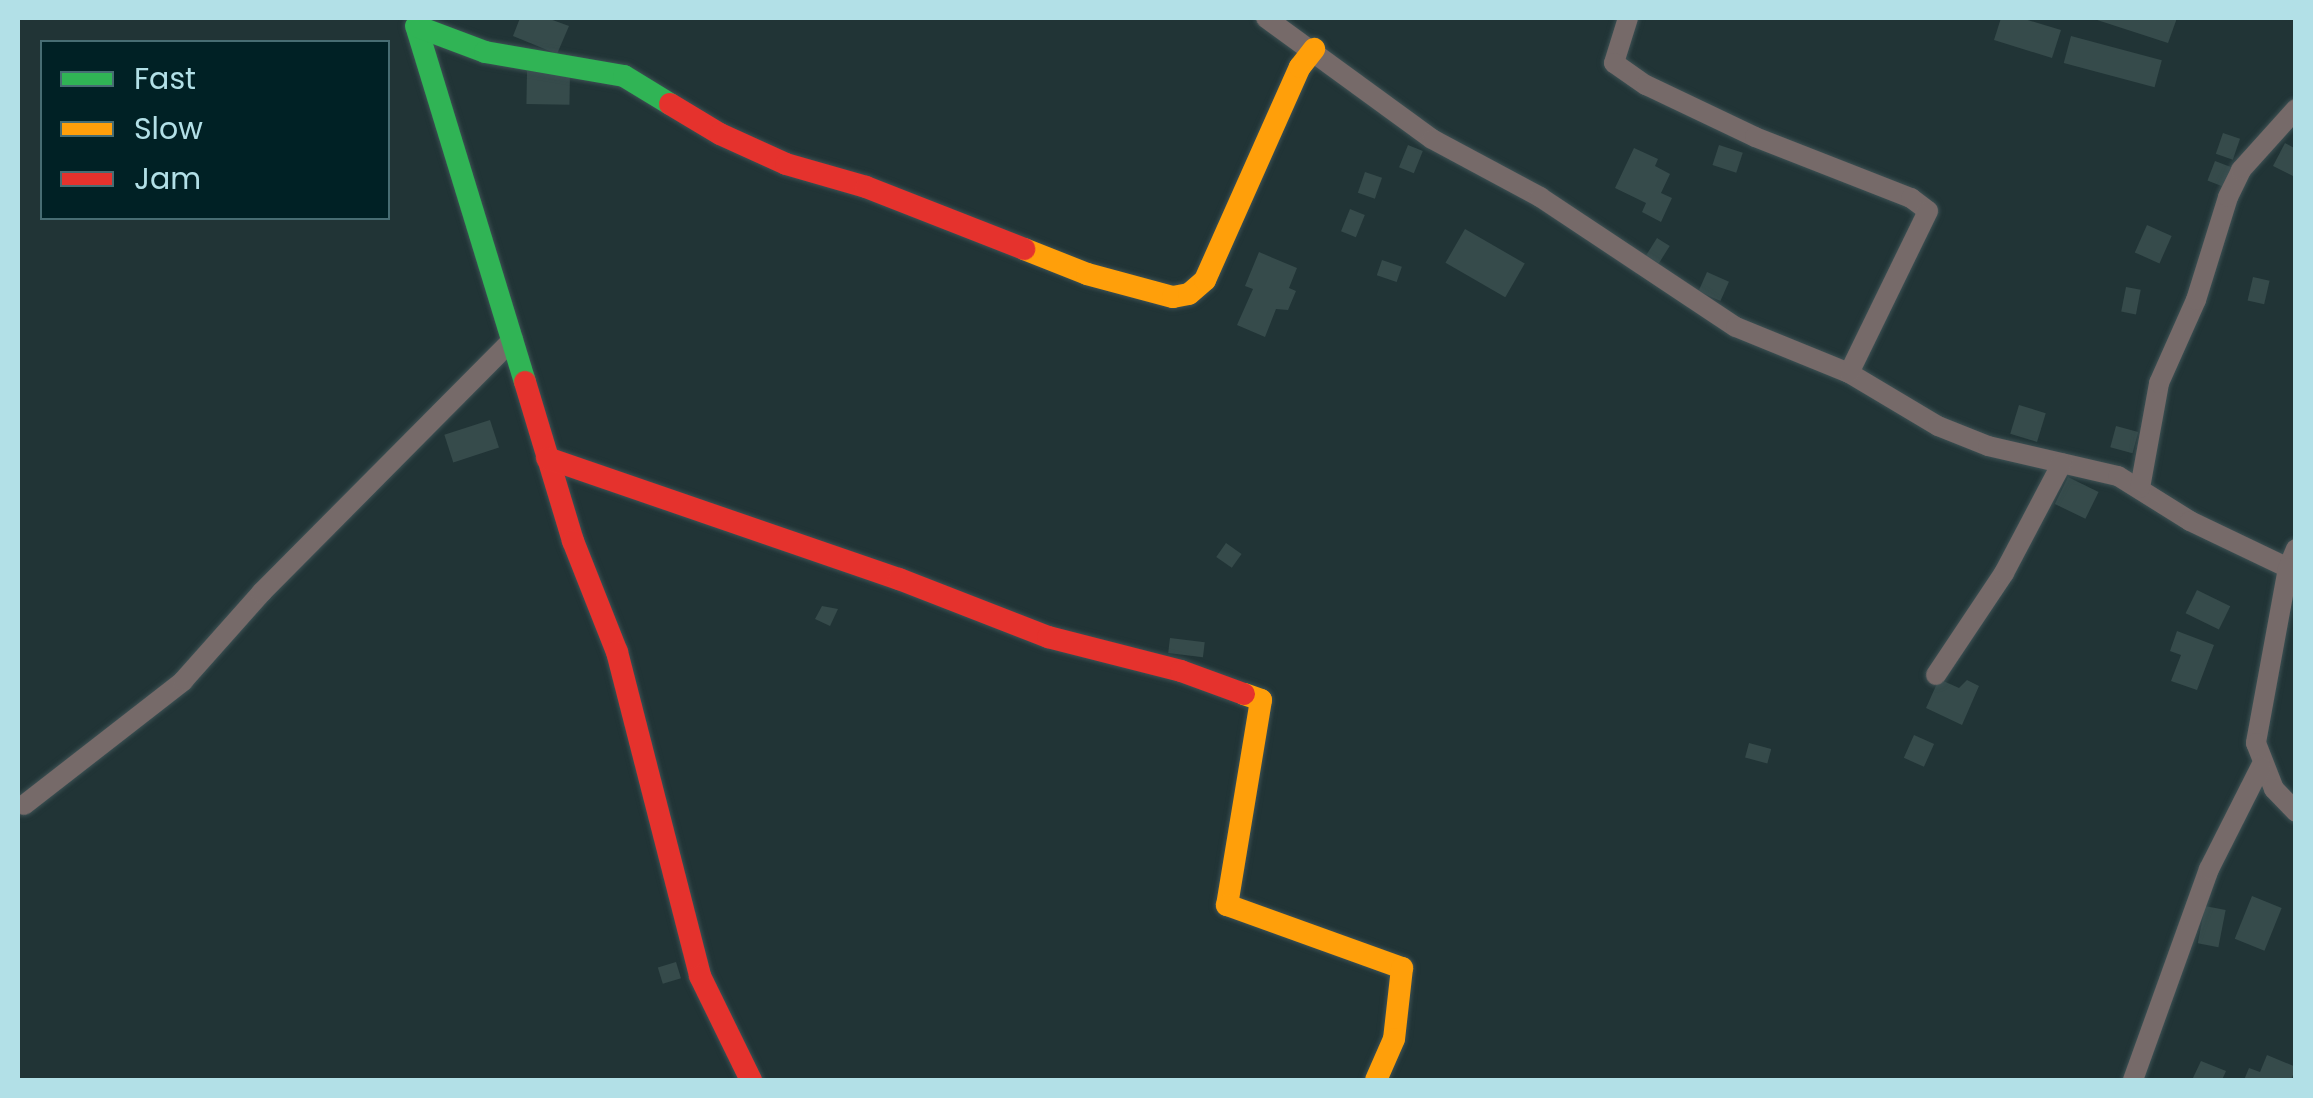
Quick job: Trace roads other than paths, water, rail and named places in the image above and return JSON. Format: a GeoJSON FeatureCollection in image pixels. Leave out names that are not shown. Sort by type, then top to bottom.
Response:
{"type":"FeatureCollection","features":[{"type":"Feature","properties":{"kind":"street"},"geometry":{"type":"LineString","coordinates":[[1266,18],[1432,138],[1540,197],[1736,327],[1849,373],[1938,426],[1988,446],[2118,476],[2190,521],[2292,559],[2256,744],[2274,789],[2296,812]]}},
{"type":"Feature","properties":{"kind":"street"},"geometry":{"type":"LineString","coordinates":[[1628,18],[1614,63],[1646,85],[1755,136],[1910,198],[1928,211],[1849,373]]}},
{"type":"Feature","properties":{"kind":"street"},"geometry":{"type":"LineString","coordinates":[[414,22],[485,52],[624,76],[720,134],[786,164],[866,187],[1088,274],[1173,297],[1189,294],[1205,280],[1300,67],[1314,49]]}},
{"type":"Feature","properties":{"kind":"street"},"geometry":{"type":"LineString","coordinates":[[414,22],[573,541],[616,652],[700,976],[751,1080]]}},
{"type":"Feature","properties":{"kind":"street"},"geometry":{"type":"LineString","coordinates":[[2140,488],[2159,383],[2196,300],[2228,198],[2241,170],[2296,109]]}},
{"type":"Feature","properties":{"kind":"street"},"geometry":{"type":"LineString","coordinates":[[24,805],[183,681],[262,592],[512,339]]}},
{"type":"Feature","properties":{"kind":"street"},"geometry":{"type":"LineString","coordinates":[[547,458],[899,579],[1048,636],[1180,671],[1261,700],[1227,905],[1402,968],[1394,1040],[1376,1080]]}},
{"type":"Feature","properties":{"kind":"street"},"geometry":{"type":"LineString","coordinates":[[1936,675],[2004,573],[2062,463]]}},
{"type":"Feature","properties":{"kind":"street"},"geometry":{"type":"LineString","coordinates":[[2133,1080],[2208,869],[2262,766]]}}]}
